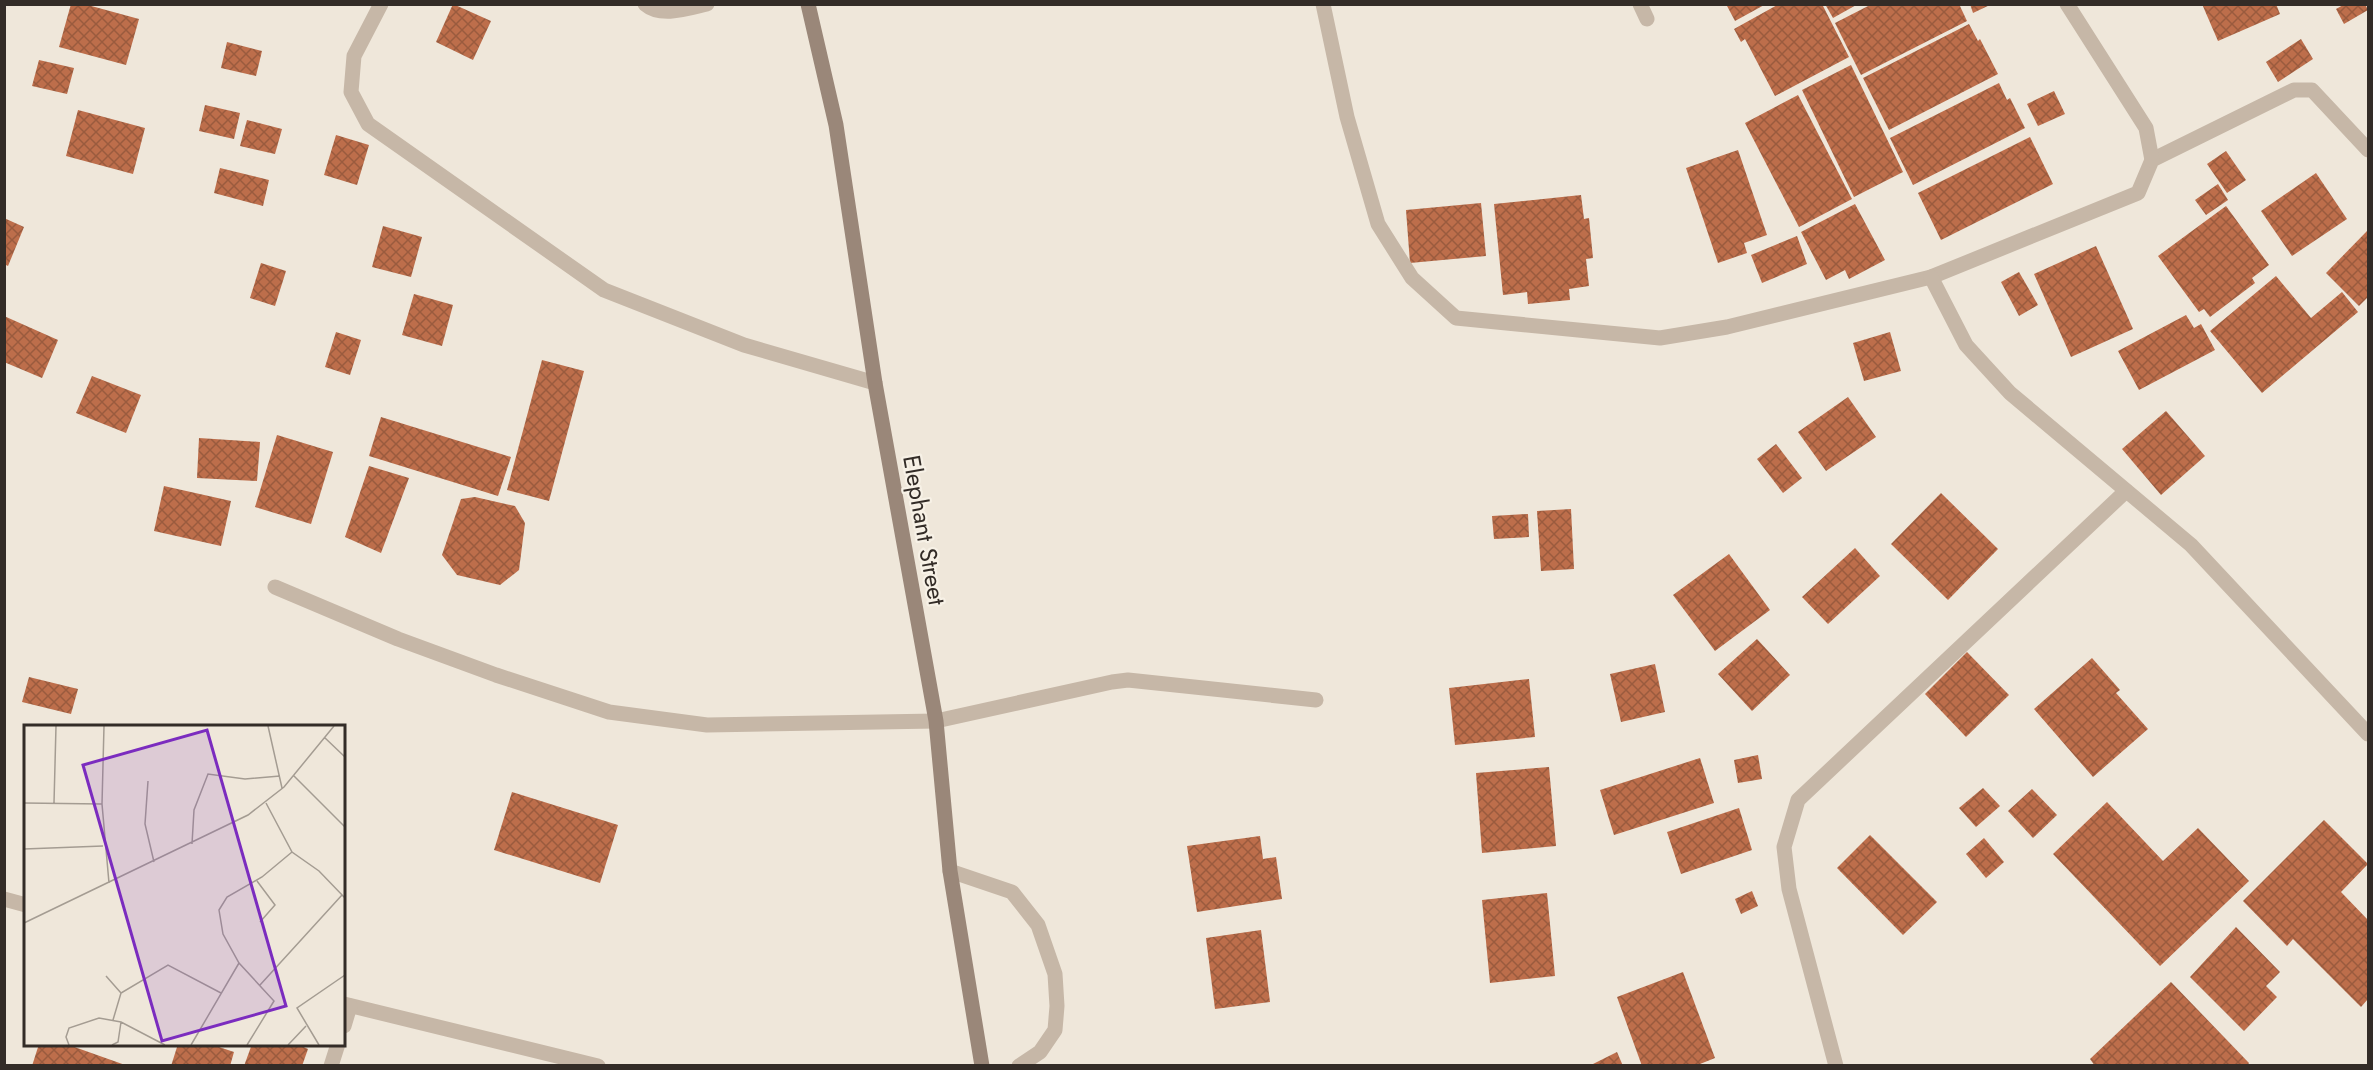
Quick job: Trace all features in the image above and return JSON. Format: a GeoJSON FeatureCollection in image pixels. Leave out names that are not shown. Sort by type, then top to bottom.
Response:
{"type":"FeatureCollection","features":[{"type":"Feature","properties":{"kind":"main road","name":"Elephant Street"},"geometry":{"type":"LineString","coordinates":[[808,4],[836,125],[875,383],[936,721],[950,872],[982,1065]]}},
{"type":"Feature","properties":{"kind":"street"},"geometry":{"type":"LineString","coordinates":[[381,4],[354,56],[351,92],[368,124],[604,290],[744,345],[875,383]]}},
{"type":"Feature","properties":{"kind":"street"},"geometry":{"type":"LineString","coordinates":[[645,4],[663,12],[707,4]]}},
{"type":"Feature","properties":{"kind":"street"},"geometry":{"type":"LineString","coordinates":[[1323,4],[1347,117],[1378,224],[1412,278],[1456,318],[1660,338],[1727,327],[1931,277],[2138,193],[2152,160],[2146,128],[2067,4]]}},
{"type":"Feature","properties":{"kind":"street"},"geometry":{"type":"LineString","coordinates":[[1640,4],[1647,19]]}},
{"type":"Feature","properties":{"kind":"street"},"geometry":{"type":"LineString","coordinates":[[2152,160],[2294,90],[2312,90],[2368,150]]}},
{"type":"Feature","properties":{"kind":"street"},"geometry":{"type":"LineString","coordinates":[[1931,277],[1966,345],[2010,393],[2190,545],[2368,734]]}},
{"type":"Feature","properties":{"kind":"street"},"geometry":{"type":"LineString","coordinates":[[1836,1065],[1789,889],[1784,847],[1798,800],[2126,491]]}},
{"type":"Feature","properties":{"kind":"street"},"geometry":{"type":"LineString","coordinates":[[275,587],[464,663],[609,712],[707,725],[936,721],[1128,680],[1316,700]]}},
{"type":"Feature","properties":{"kind":"street"},"geometry":{"type":"LineString","coordinates":[[950,872],[1012,892],[1038,925],[1055,974],[1057,1006],[1055,1030],[1040,1052],[1019,1065]]}},
{"type":"Feature","properties":{"kind":"street"},"geometry":{"type":"LineString","coordinates":[[4,899],[24,905]]}},
{"type":"Feature","properties":{"kind":"street"},"geometry":{"type":"LineString","coordinates":[[347,1005],[598,1065]]}},
{"type":"Feature","properties":{"kind":"street"},"geometry":{"type":"LineString","coordinates":[[331,1065],[337,1046]]}},
{"type":"Feature","properties":{"kind":"building"},"geometry":{"type":"Polygon","coordinates":[[[71,4],[84,4],[139,19],[126,65],[59,47],[71,4]]]}},
{"type":"Feature","properties":{"kind":"building"},"geometry":{"type":"Polygon","coordinates":[[[453,4],[491,21],[473,60],[436,42],[453,4]]]}},
{"type":"Feature","properties":{"kind":"building"},"geometry":{"type":"Polygon","coordinates":[[[1726,4],[1766,4],[1735,21],[1726,4]]]}},
{"type":"Feature","properties":{"kind":"building"},"geometry":{"type":"Polygon","coordinates":[[[1779,4],[1822,4],[1849,57],[1775,96],[1745,39],[1741,42],[1734,29],[1779,4]]]}},
{"type":"Feature","properties":{"kind":"building"},"geometry":{"type":"Polygon","coordinates":[[[1825,4],[1858,4],[1833,18],[1825,4]]]}},
{"type":"Feature","properties":{"kind":"building"},"geometry":{"type":"Polygon","coordinates":[[[1872,4],[1959,4],[1967,21],[1861,75],[1835,23],[1872,4]]]}},
{"type":"Feature","properties":{"kind":"building"},"geometry":{"type":"Polygon","coordinates":[[[1970,4],[1992,4],[1973,13],[1970,4]]]}},
{"type":"Feature","properties":{"kind":"building"},"geometry":{"type":"Polygon","coordinates":[[[2202,4],[2276,4],[2280,14],[2218,41],[2202,4]]]}},
{"type":"Feature","properties":{"kind":"building"},"geometry":{"type":"Polygon","coordinates":[[[2345,4],[2365,4],[2368,10],[2344,24],[2336,9],[2345,4]]]}},
{"type":"Feature","properties":{"kind":"building"},"geometry":{"type":"Polygon","coordinates":[[[1969,24],[1978,41],[1980,39],[1998,74],[1889,130],[1863,78],[1969,24]]]}},
{"type":"Feature","properties":{"kind":"building"},"geometry":{"type":"Polygon","coordinates":[[[2301,39],[2313,59],[2278,82],[2266,62],[2301,39]]]}},
{"type":"Feature","properties":{"kind":"building"},"geometry":{"type":"Polygon","coordinates":[[[227,42],[262,51],[256,76],[221,68],[227,42]]]}},
{"type":"Feature","properties":{"kind":"building"},"geometry":{"type":"Polygon","coordinates":[[[39,60],[74,68],[67,94],[32,86],[39,60]]]}},
{"type":"Feature","properties":{"kind":"building"},"geometry":{"type":"Polygon","coordinates":[[[1851,65],[1903,172],[1854,197],[1802,90],[1851,65]]]}},
{"type":"Feature","properties":{"kind":"building"},"geometry":{"type":"Polygon","coordinates":[[[1999,83],[2007,100],[2010,98],[2025,128],[1913,185],[1890,138],[1999,83]]]}},
{"type":"Feature","properties":{"kind":"building"},"geometry":{"type":"Polygon","coordinates":[[[2054,91],[2065,114],[2038,126],[2027,104],[2054,91]]]}},
{"type":"Feature","properties":{"kind":"building"},"geometry":{"type":"Polygon","coordinates":[[[1798,95],[1852,199],[1799,227],[1745,123],[1798,95]]]}},
{"type":"Feature","properties":{"kind":"building"},"geometry":{"type":"Polygon","coordinates":[[[205,105],[240,113],[234,139],[199,131],[205,105]]]}},
{"type":"Feature","properties":{"kind":"building"},"geometry":{"type":"Polygon","coordinates":[[[78,110],[145,128],[133,174],[66,156],[78,110]]]}},
{"type":"Feature","properties":{"kind":"building"},"geometry":{"type":"Polygon","coordinates":[[[247,120],[282,129],[275,154],[240,146],[247,120]]]}},
{"type":"Feature","properties":{"kind":"building"},"geometry":{"type":"Polygon","coordinates":[[[336,135],[369,145],[357,185],[324,175],[336,135]]]}},
{"type":"Feature","properties":{"kind":"building"},"geometry":{"type":"Polygon","coordinates":[[[2030,137],[2053,184],[1941,240],[1918,193],[2030,137]]]}},
{"type":"Feature","properties":{"kind":"building"},"geometry":{"type":"Polygon","coordinates":[[[1738,150],[1767,235],[1744,243],[1747,253],[1718,263],[1686,168],[1738,150]]]}},
{"type":"Feature","properties":{"kind":"building"},"geometry":{"type":"Polygon","coordinates":[[[2226,151],[2246,180],[2227,193],[2207,164],[2226,151]]]}},
{"type":"Feature","properties":{"kind":"building"},"geometry":{"type":"Polygon","coordinates":[[[220,168],[269,180],[263,206],[214,193],[220,168]]]}},
{"type":"Feature","properties":{"kind":"building"},"geometry":{"type":"Polygon","coordinates":[[[2316,173],[2347,219],[2292,256],[2261,211],[2316,173]]]}},
{"type":"Feature","properties":{"kind":"building"},"geometry":{"type":"Polygon","coordinates":[[[2218,184],[2228,200],[2206,215],[2195,200],[2218,184]]]}},
{"type":"Feature","properties":{"kind":"building"},"geometry":{"type":"Polygon","coordinates":[[[1581,195],[1584,219],[1589,218],[1593,258],[1586,259],[1589,286],[1569,289],[1570,300],[1528,304],[1527,292],[1503,295],[1494,204],[1581,195]]]}},
{"type":"Feature","properties":{"kind":"building"},"geometry":{"type":"Polygon","coordinates":[[[1481,203],[1486,256],[1410,263],[1406,210],[1481,203]]]}},
{"type":"Feature","properties":{"kind":"building"},"geometry":{"type":"Polygon","coordinates":[[[1855,204],[1885,260],[1849,279],[1845,270],[1826,280],[1801,232],[1855,204]]]}},
{"type":"Feature","properties":{"kind":"building"},"geometry":{"type":"Polygon","coordinates":[[[2226,206],[2269,265],[2252,278],[2255,283],[2210,317],[2204,309],[2199,312],[2158,256],[2226,206]]]}},
{"type":"Feature","properties":{"kind":"building"},"geometry":{"type":"Polygon","coordinates":[[[4,218],[24,227],[8,266],[4,264],[4,218]]]}},
{"type":"Feature","properties":{"kind":"building"},"geometry":{"type":"Polygon","coordinates":[[[383,226],[422,237],[411,277],[372,267],[383,226]]]}},
{"type":"Feature","properties":{"kind":"building"},"geometry":{"type":"Polygon","coordinates":[[[2368,230],[2368,297],[2359,306],[2326,273],[2368,230]]]}},
{"type":"Feature","properties":{"kind":"building"},"geometry":{"type":"Polygon","coordinates":[[[1797,236],[1807,264],[1762,283],[1751,255],[1797,236]]]}},
{"type":"Feature","properties":{"kind":"building"},"geometry":{"type":"Polygon","coordinates":[[[2096,246],[2133,329],[2071,357],[2034,274],[2096,246]]]}},
{"type":"Feature","properties":{"kind":"building"},"geometry":{"type":"Polygon","coordinates":[[[261,263],[286,271],[275,306],[250,298],[261,263]]]}},
{"type":"Feature","properties":{"kind":"building"},"geometry":{"type":"Polygon","coordinates":[[[2019,272],[2038,305],[2019,316],[2001,282],[2019,272]]]}},
{"type":"Feature","properties":{"kind":"building"},"geometry":{"type":"Polygon","coordinates":[[[2276,276],[2311,318],[2342,292],[2358,312],[2262,393],[2210,331],[2276,276]]]}},
{"type":"Feature","properties":{"kind":"building"},"geometry":{"type":"Polygon","coordinates":[[[414,294],[453,305],[442,346],[402,335],[414,294]]]}},
{"type":"Feature","properties":{"kind":"building"},"geometry":{"type":"Polygon","coordinates":[[[2186,315],[2194,328],[2201,324],[2215,350],[2139,390],[2118,351],[2186,315]]]}},
{"type":"Feature","properties":{"kind":"building"},"geometry":{"type":"Polygon","coordinates":[[[4,316],[58,340],[42,378],[4,362],[4,316]]]}},
{"type":"Feature","properties":{"kind":"building"},"geometry":{"type":"Polygon","coordinates":[[[336,332],[361,340],[350,375],[325,367],[336,332]]]}},
{"type":"Feature","properties":{"kind":"building"},"geometry":{"type":"Polygon","coordinates":[[[1890,332],[1901,371],[1864,381],[1853,343],[1890,332]]]}},
{"type":"Feature","properties":{"kind":"building"},"geometry":{"type":"Polygon","coordinates":[[[542,360],[584,371],[549,501],[507,490],[542,360]]]}},
{"type":"Feature","properties":{"kind":"building"},"geometry":{"type":"Polygon","coordinates":[[[92,376],[141,395],[126,433],[76,413],[92,376]]]}},
{"type":"Feature","properties":{"kind":"building"},"geometry":{"type":"Polygon","coordinates":[[[1848,397],[1876,437],[1826,471],[1798,432],[1848,397]]]}},
{"type":"Feature","properties":{"kind":"building"},"geometry":{"type":"Polygon","coordinates":[[[2166,411],[2205,456],[2161,495],[2122,449],[2166,411]]]}},
{"type":"Feature","properties":{"kind":"building"},"geometry":{"type":"Polygon","coordinates":[[[381,417],[511,457],[498,496],[369,456],[381,417]]]}},
{"type":"Feature","properties":{"kind":"building"},"geometry":{"type":"Polygon","coordinates":[[[277,435],[333,452],[311,524],[255,507],[277,435]]]}},
{"type":"Feature","properties":{"kind":"building"},"geometry":{"type":"Polygon","coordinates":[[[199,438],[260,442],[257,481],[197,478],[199,438]]]}},
{"type":"Feature","properties":{"kind":"building"},"geometry":{"type":"Polygon","coordinates":[[[1776,444],[1802,478],[1783,493],[1757,459],[1776,444]]]}},
{"type":"Feature","properties":{"kind":"building"},"geometry":{"type":"Polygon","coordinates":[[[369,466],[409,478],[381,553],[345,537],[369,466]]]}},
{"type":"Feature","properties":{"kind":"building"},"geometry":{"type":"Polygon","coordinates":[[[164,486],[231,501],[221,546],[154,531],[164,486]]]}},
{"type":"Feature","properties":{"kind":"building"},"geometry":{"type":"Polygon","coordinates":[[[1941,493],[1998,549],[1948,600],[1891,544],[1941,493]]]}},
{"type":"Feature","properties":{"kind":"building"},"geometry":{"type":"Polygon","coordinates":[[[475,497],[515,506],[525,523],[519,570],[500,585],[457,575],[442,555],[461,499],[475,497]]]}},
{"type":"Feature","properties":{"kind":"building"},"geometry":{"type":"Polygon","coordinates":[[[1571,509],[1574,569],[1541,571],[1537,511],[1571,509]]]}},
{"type":"Feature","properties":{"kind":"building"},"geometry":{"type":"Polygon","coordinates":[[[1528,514],[1529,537],[1494,539],[1492,516],[1528,514]]]}},
{"type":"Feature","properties":{"kind":"building"},"geometry":{"type":"Polygon","coordinates":[[[1855,548],[1880,576],[1828,624],[1802,597],[1855,548]]]}},
{"type":"Feature","properties":{"kind":"building"},"geometry":{"type":"Polygon","coordinates":[[[1729,554],[1770,610],[1715,651],[1673,595],[1729,554]]]}},
{"type":"Feature","properties":{"kind":"building"},"geometry":{"type":"Polygon","coordinates":[[[1757,639],[1790,675],[1752,711],[1718,674],[1757,639]]]}},
{"type":"Feature","properties":{"kind":"building"},"geometry":{"type":"Polygon","coordinates":[[[1967,652],[2009,695],[1966,737],[1925,694],[1967,652]]]}},
{"type":"Feature","properties":{"kind":"building"},"geometry":{"type":"Polygon","coordinates":[[[2092,658],[2120,690],[2116,693],[2148,729],[2093,777],[2034,709],[2092,658]]]}},
{"type":"Feature","properties":{"kind":"building"},"geometry":{"type":"Polygon","coordinates":[[[1655,664],[1665,712],[1621,722],[1610,674],[1655,664]]]}},
{"type":"Feature","properties":{"kind":"building"},"geometry":{"type":"Polygon","coordinates":[[[29,677],[78,689],[71,714],[22,702],[29,677]]]}},
{"type":"Feature","properties":{"kind":"building"},"geometry":{"type":"Polygon","coordinates":[[[1529,679],[1535,737],[1455,745],[1449,688],[1529,679]]]}},
{"type":"Feature","properties":{"kind":"building"},"geometry":{"type":"Polygon","coordinates":[[[1758,755],[1762,779],[1738,783],[1734,760],[1758,755]]]}},
{"type":"Feature","properties":{"kind":"building"},"geometry":{"type":"Polygon","coordinates":[[[1700,758],[1714,803],[1614,835],[1600,790],[1700,758]]]}},
{"type":"Feature","properties":{"kind":"building"},"geometry":{"type":"Polygon","coordinates":[[[1549,767],[1556,846],[1482,853],[1476,773],[1549,767]]]}},
{"type":"Feature","properties":{"kind":"building"},"geometry":{"type":"Polygon","coordinates":[[[1983,788],[2000,806],[1976,827],[1959,808],[1983,788]]]}},
{"type":"Feature","properties":{"kind":"building"},"geometry":{"type":"Polygon","coordinates":[[[2032,789],[2057,815],[2033,838],[2008,811],[2032,789]]]}},
{"type":"Feature","properties":{"kind":"building"},"geometry":{"type":"Polygon","coordinates":[[[512,792],[618,825],[600,883],[494,850],[512,792]]]}},
{"type":"Feature","properties":{"kind":"building"},"geometry":{"type":"Polygon","coordinates":[[[2107,802],[2163,861],[2198,828],[2249,881],[2160,966],[2053,854],[2107,802]]]}},
{"type":"Feature","properties":{"kind":"building"},"geometry":{"type":"Polygon","coordinates":[[[1739,808],[1752,850],[1681,874],[1667,832],[1739,808]]]}},
{"type":"Feature","properties":{"kind":"building"},"geometry":{"type":"Polygon","coordinates":[[[2324,820],[2368,864],[2341,892],[2368,920],[2368,999],[2361,1007],[2293,939],[2287,946],[2243,901],[2324,820]]]}},
{"type":"Feature","properties":{"kind":"building"},"geometry":{"type":"Polygon","coordinates":[[[1870,835],[1937,902],[1903,935],[1837,868],[1870,835]]]}},
{"type":"Feature","properties":{"kind":"building"},"geometry":{"type":"Polygon","coordinates":[[[1260,836],[1263,859],[1276,857],[1282,899],[1197,912],[1187,846],[1260,836]]]}},
{"type":"Feature","properties":{"kind":"building"},"geometry":{"type":"Polygon","coordinates":[[[1984,838],[2004,862],[1986,878],[1966,854],[1984,838]]]}},
{"type":"Feature","properties":{"kind":"building"},"geometry":{"type":"Polygon","coordinates":[[[1752,891],[1758,906],[1741,914],[1735,899],[1752,891]]]}},
{"type":"Feature","properties":{"kind":"building"},"geometry":{"type":"Polygon","coordinates":[[[1547,893],[1555,976],[1490,983],[1482,900],[1547,893]]]}},
{"type":"Feature","properties":{"kind":"building"},"geometry":{"type":"Polygon","coordinates":[[[2236,927],[2280,972],[2266,986],[2277,997],[2244,1031],[2190,977],[2236,927]]]}},
{"type":"Feature","properties":{"kind":"building"},"geometry":{"type":"Polygon","coordinates":[[[1261,930],[1270,1002],[1215,1009],[1206,938],[1261,930]]]}},
{"type":"Feature","properties":{"kind":"building"},"geometry":{"type":"Polygon","coordinates":[[[1683,972],[1715,1058],[1695,1066],[1642,1066],[1617,997],[1683,972]]]}},
{"type":"Feature","properties":{"kind":"building"},"geometry":{"type":"Polygon","coordinates":[[[2171,982],[2249,1063],[2247,1066],[2095,1066],[2090,1059],[2171,982]]]}},
{"type":"Feature","properties":{"kind":"building"},"geometry":{"type":"Polygon","coordinates":[[[38,1046],[72,1046],[128,1066],[32,1066],[38,1046]]]}},
{"type":"Feature","properties":{"kind":"building"},"geometry":{"type":"Polygon","coordinates":[[[177,1046],[216,1046],[234,1052],[230,1066],[171,1066],[177,1046]]]}},
{"type":"Feature","properties":{"kind":"building"},"geometry":{"type":"Polygon","coordinates":[[[251,1046],[301,1046],[308,1049],[302,1066],[244,1066],[251,1046]]]}},
{"type":"Feature","properties":{"kind":"building"},"geometry":{"type":"Polygon","coordinates":[[[1617,1052],[1623,1066],[1589,1066],[1617,1052]]]}}]}
